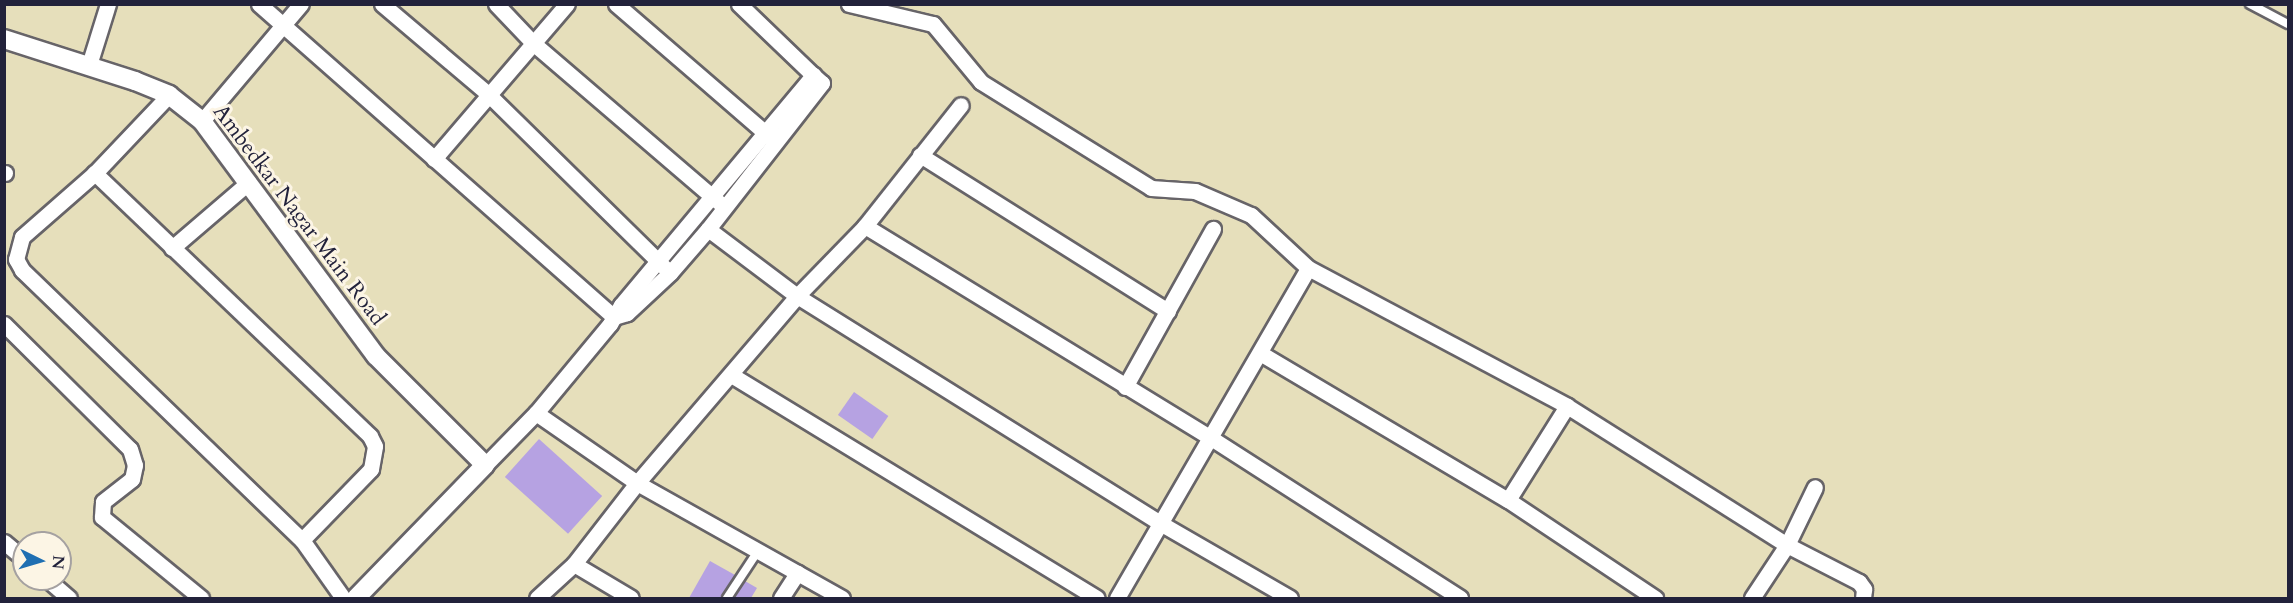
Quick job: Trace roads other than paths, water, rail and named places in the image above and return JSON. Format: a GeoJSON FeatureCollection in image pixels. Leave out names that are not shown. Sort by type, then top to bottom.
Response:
{"type":"FeatureCollection","features":[{"type":"Feature","properties":{"kind":"street"},"geometry":{"type":"LineString","coordinates":[[89,65],[108,4]]}},
{"type":"Feature","properties":{"kind":"street"},"geometry":{"type":"LineString","coordinates":[[259,4],[282,27],[614,317]]}},
{"type":"Feature","properties":{"kind":"street"},"geometry":{"type":"LineString","coordinates":[[202,121],[301,4]]}},
{"type":"Feature","properties":{"kind":"street"},"geometry":{"type":"LineString","coordinates":[[382,4],[488,94],[670,273]]}},
{"type":"Feature","properties":{"kind":"street"},"geometry":{"type":"LineString","coordinates":[[496,4],[533,43],[725,207]]}},
{"type":"Feature","properties":{"kind":"street"},"geometry":{"type":"LineString","coordinates":[[434,159],[567,4]]}},
{"type":"Feature","properties":{"kind":"street"},"geometry":{"type":"LineString","coordinates":[[616,4],[771,138]]}},
{"type":"Feature","properties":{"kind":"street"},"geometry":{"type":"LineString","coordinates":[[356,598],[536,413],[713,197],[822,83],[739,4]]}},
{"type":"Feature","properties":{"kind":"street"},"geometry":{"type":"LineString","coordinates":[[849,4],[933,24],[981,82],[1151,188],[1195,191],[1251,215],[1308,268],[1567,406],[1787,545],[1859,582],[1864,589],[1863,598]]}},
{"type":"Feature","properties":{"kind":"street","name":"Ambedkar Nagar Main Road"},"geometry":{"type":"LineString","coordinates":[[4,39],[89,65],[169,95],[202,121],[376,356],[485,465]]}},
{"type":"Feature","properties":{"kind":"street"},"geometry":{"type":"LineString","coordinates":[[169,95],[95,173],[22,237],[17,250],[19,265],[302,540],[343,598]]}},
{"type":"Feature","properties":{"kind":"street"},"geometry":{"type":"LineString","coordinates":[[537,598],[573,564],[637,483],[733,376],[797,296],[865,226],[962,105]]}},
{"type":"Feature","properties":{"kind":"street"},"geometry":{"type":"LineString","coordinates":[[614,317],[627,313],[670,273],[725,207],[771,138]]}},
{"type":"Feature","properties":{"kind":"street"},"geometry":{"type":"LineString","coordinates":[[920,155],[1167,311]]}},
{"type":"Feature","properties":{"kind":"street"},"geometry":{"type":"LineString","coordinates":[[95,173],[364,429],[375,446],[371,469],[302,540]]}},
{"type":"Feature","properties":{"kind":"street"},"geometry":{"type":"LineString","coordinates":[[172,248],[249,182]]}},
{"type":"Feature","properties":{"kind":"street"},"geometry":{"type":"LineString","coordinates":[[865,226],[1211,438],[1460,598]]}},
{"type":"Feature","properties":{"kind":"street"},"geometry":{"type":"LineString","coordinates":[[708,229],[797,296],[1160,523],[1290,598]]}},
{"type":"Feature","properties":{"kind":"street"},"geometry":{"type":"LineString","coordinates":[[1125,387],[1213,229]]}},
{"type":"Feature","properties":{"kind":"street"},"geometry":{"type":"LineString","coordinates":[[1117,598],[1308,268]]}},
{"type":"Feature","properties":{"kind":"street"},"geometry":{"type":"LineString","coordinates":[[4,324],[130,449],[135,465],[132,479],[103,502],[102,517],[201,598]]}},
{"type":"Feature","properties":{"kind":"street"},"geometry":{"type":"LineString","coordinates":[[1260,353],[1508,500],[1655,598]]}},
{"type":"Feature","properties":{"kind":"street"},"geometry":{"type":"LineString","coordinates":[[733,376],[1097,598]]}},
{"type":"Feature","properties":{"kind":"street"},"geometry":{"type":"LineString","coordinates":[[1508,500],[1567,406]]}},
{"type":"Feature","properties":{"kind":"street"},"geometry":{"type":"LineString","coordinates":[[536,413],[637,483],[842,598]]}},
{"type":"Feature","properties":{"kind":"street"},"geometry":{"type":"LineString","coordinates":[[1752,598],[1787,545],[1815,487]]}},
{"type":"Feature","properties":{"kind":"street"},"geometry":{"type":"LineString","coordinates":[[573,564],[631,598]]}},
{"type":"Feature","properties":{"kind":"street"},"geometry":{"type":"LineString","coordinates":[[781,598],[797,573]]}},
{"type":"Feature","properties":{"kind":"lane"},"geometry":{"type":"LineString","coordinates":[[2250,4],[2289,24]]}},
{"type":"Feature","properties":{"kind":"lane"},"geometry":{"type":"LineString","coordinates":[[727,598],[758,551]]}}]}
